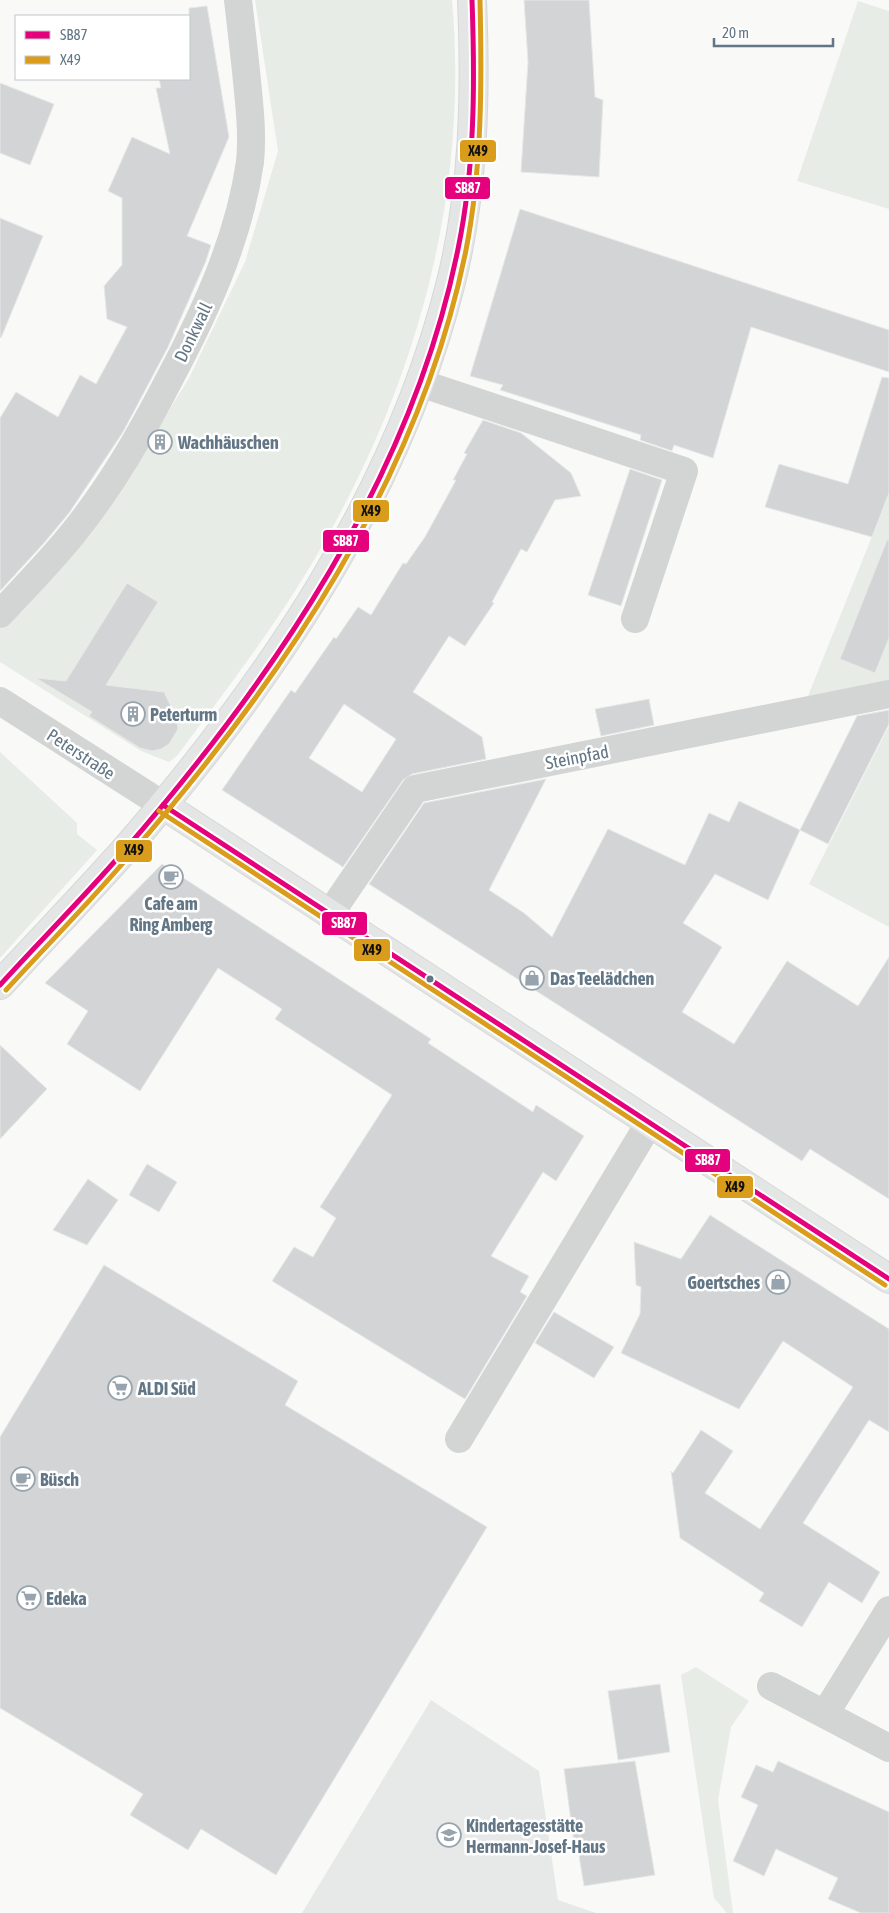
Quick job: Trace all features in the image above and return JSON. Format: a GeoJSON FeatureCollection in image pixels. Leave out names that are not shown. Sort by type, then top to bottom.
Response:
{"type":"FeatureCollection","features":[{"type":"Feature","properties":{"kind":"main road"},"geometry":{"type":"LineString","coordinates":[[0,985],[122,853],[205,753],[294,628],[326,577],[375,488],[420,383],[451,280],[468,185],[473,124],[475,76],[472,0]]}},
{"type":"Feature","properties":{"kind":"main road"},"geometry":{"type":"LineString","coordinates":[[162,805],[889,1279]]}},
{"type":"Feature","properties":{"kind":"street","name":"Donkwall"},"geometry":{"type":"LineString","coordinates":[[0,614],[42,570],[101,496],[152,413],[212,294],[231,240],[250,161],[251,127],[238,0]]}},
{"type":"Feature","properties":{"kind":"street"},"geometry":{"type":"LineString","coordinates":[[420,383],[684,471],[635,619]]}},
{"type":"Feature","properties":{"kind":"street","name":"Steinpfad"},"geometry":{"type":"LineString","coordinates":[[328,915],[415,789],[889,694]]}},
{"type":"Feature","properties":{"kind":"street","name":"Peterstraße"},"geometry":{"type":"LineString","coordinates":[[0,701],[162,805]]}},
{"type":"Feature","properties":{"kind":"street"},"geometry":{"type":"LineString","coordinates":[[459,1438],[650,1122]]}},
{"type":"Feature","properties":{"kind":"street"},"geometry":{"type":"LineString","coordinates":[[825,1714],[889,1610]]}},
{"type":"Feature","properties":{"kind":"street"},"geometry":{"type":"LineString","coordinates":[[771,1686],[889,1748]]}},
{"type":"Feature","properties":{"kind":"shaded area"},"geometry":{"type":"Polygon","coordinates":[[[255,0],[452,0],[455,75],[452,150],[442,224],[426,296],[404,367],[377,437],[345,504],[293,594],[228,687],[177,756],[169,762],[141,751],[0,662],[0,629],[114,499],[189,378],[245,262],[278,151],[255,0]]]}},
{"type":"Feature","properties":{"kind":"shaded area"},"geometry":{"type":"Polygon","coordinates":[[[858,1],[889,11],[889,209],[797,181],[858,1]]]}},
{"type":"Feature","properties":{"kind":"shaded area"},"geometry":{"type":"Polygon","coordinates":[[[889,494],[889,685],[806,701],[889,494]]]}},
{"type":"Feature","properties":{"kind":"shaded area"},"geometry":{"type":"Polygon","coordinates":[[[889,726],[889,927],[809,884],[889,726]]]}},
{"type":"Feature","properties":{"kind":"shaded area"},"geometry":{"type":"Polygon","coordinates":[[[0,752],[77,823],[77,834],[97,850],[0,958],[0,752]]]}},
{"type":"Feature","properties":{"kind":"shaded area"},"geometry":{"type":"Polygon","coordinates":[[[696,1667],[749,1701],[731,1727],[718,1800],[733,1913],[727,1913],[714,1898],[681,1675],[696,1667]]]}},
{"type":"Feature","properties":{"kind":"shaded area","name":"Kindertagesstätte Hermann-Josef-Haus"},"geometry":{"type":"Polygon","coordinates":[[[431,1700],[539,1771],[558,1900],[596,1913],[302,1913],[431,1700]]]}},
{"type":"Feature","properties":{"kind":"building"},"geometry":{"type":"Polygon","coordinates":[[[524,0],[589,0],[595,97],[603,100],[599,177],[521,172],[528,62],[524,0]]]}},
{"type":"Feature","properties":{"kind":"building"},"geometry":{"type":"Polygon","coordinates":[[[207,6],[229,137],[187,236],[211,245],[206,261],[168,347],[123,432],[69,513],[0,591],[0,418],[16,392],[58,417],[80,375],[96,384],[127,327],[107,319],[104,286],[122,265],[122,198],[108,191],[132,137],[170,154],[156,88],[161,88],[159,80],[190,80],[189,8],[207,6]]]}},
{"type":"Feature","properties":{"kind":"building"},"geometry":{"type":"Polygon","coordinates":[[[0,83],[54,104],[30,165],[0,153],[0,83]]]}},
{"type":"Feature","properties":{"kind":"building"},"geometry":{"type":"Polygon","coordinates":[[[520,209],[889,330],[889,372],[751,327],[713,458],[674,445],[672,451],[640,440],[641,435],[500,390],[503,385],[470,376],[520,209]]]}},
{"type":"Feature","properties":{"kind":"building"},"geometry":{"type":"Polygon","coordinates":[[[0,218],[43,236],[1,338],[0,337],[0,218]]]}},
{"type":"Feature","properties":{"kind":"building"},"geometry":{"type":"Polygon","coordinates":[[[882,377],[889,378],[889,493],[872,537],[765,507],[779,464],[848,484],[882,377]]]}},
{"type":"Feature","properties":{"kind":"building"},"geometry":{"type":"Polygon","coordinates":[[[483,420],[521,433],[571,473],[581,496],[555,500],[527,552],[521,549],[492,602],[494,603],[465,646],[449,636],[413,692],[482,737],[486,759],[412,774],[403,780],[343,867],[222,790],[291,690],[295,693],[334,637],[336,639],[358,607],[371,615],[403,563],[406,564],[425,537],[456,480],[453,480],[467,454],[464,453],[483,420]],[[344,704],[309,758],[362,792],[396,739],[344,704]]]}},
{"type":"Feature","properties":{"kind":"building"},"geometry":{"type":"Polygon","coordinates":[[[630,469],[662,480],[621,606],[588,595],[630,469]]]}},
{"type":"Feature","properties":{"kind":"building"},"geometry":{"type":"Polygon","coordinates":[[[887,540],[889,540],[889,638],[875,673],[840,659],[887,540]]]}},
{"type":"Feature","properties":{"kind":"building"},"geometry":{"type":"Polygon","coordinates":[[[127,583],[158,602],[106,685],[164,692],[177,719],[178,729],[169,744],[161,749],[152,751],[140,748],[89,716],[92,712],[36,678],[66,681],[127,583]]]}},
{"type":"Feature","properties":{"kind":"building"},"geometry":{"type":"Polygon","coordinates":[[[649,699],[654,725],[601,736],[595,709],[649,699]]]}},
{"type":"Feature","properties":{"kind":"building"},"geometry":{"type":"Polygon","coordinates":[[[889,710],[889,724],[828,844],[800,830],[857,716],[889,710]]]}},
{"type":"Feature","properties":{"kind":"building"},"geometry":{"type":"Polygon","coordinates":[[[546,779],[489,890],[524,913],[552,937],[608,829],[685,865],[709,813],[729,822],[739,801],[800,830],[768,900],[715,874],[683,923],[722,947],[682,1012],[734,1044],[787,961],[858,1006],[889,957],[889,1199],[810,1149],[802,1161],[369,884],[424,803],[546,779]]]}},
{"type":"Feature","properties":{"kind":"building"},"geometry":{"type":"Polygon","coordinates":[[[162,864],[431,1039],[428,1043],[533,1112],[536,1105],[584,1136],[556,1181],[543,1172],[491,1256],[529,1276],[520,1292],[527,1296],[465,1399],[272,1281],[294,1247],[313,1257],[336,1218],[320,1207],[392,1095],[275,1019],[282,1009],[218,968],[140,1091],[67,1044],[88,1011],[45,983],[162,864]]]}},
{"type":"Feature","properties":{"kind":"building"},"geometry":{"type":"Polygon","coordinates":[[[0,1045],[47,1089],[0,1139],[0,1045]]]}},
{"type":"Feature","properties":{"kind":"building"},"geometry":{"type":"Polygon","coordinates":[[[147,1164],[177,1182],[159,1212],[129,1195],[147,1164]]]}},
{"type":"Feature","properties":{"kind":"building"},"geometry":{"type":"Polygon","coordinates":[[[88,1179],[118,1200],[87,1245],[53,1230],[88,1179]]]}},
{"type":"Feature","properties":{"kind":"building"},"geometry":{"type":"Polygon","coordinates":[[[710,1215],[889,1329],[889,1432],[869,1420],[803,1523],[880,1572],[862,1603],[829,1582],[802,1627],[759,1601],[764,1593],[680,1538],[671,1471],[673,1473],[701,1430],[733,1451],[705,1493],[760,1529],[853,1387],[783,1341],[739,1409],[621,1353],[640,1314],[641,1287],[636,1285],[634,1242],[681,1259],[710,1215]]]}},
{"type":"Feature","properties":{"kind":"building"},"geometry":{"type":"Polygon","coordinates":[[[104,1265],[298,1381],[285,1405],[487,1527],[276,1875],[201,1829],[188,1850],[130,1815],[143,1794],[0,1708],[0,1437],[104,1265]]]}},
{"type":"Feature","properties":{"kind":"building"},"geometry":{"type":"Polygon","coordinates":[[[554,1312],[614,1347],[594,1378],[535,1343],[554,1312]]]}},
{"type":"Feature","properties":{"kind":"building"},"geometry":{"type":"Polygon","coordinates":[[[660,1684],[670,1752],[618,1760],[608,1691],[660,1684]]]}},
{"type":"Feature","properties":{"kind":"building"},"geometry":{"type":"Polygon","coordinates":[[[635,1761],[655,1875],[584,1886],[577,1844],[574,1844],[564,1769],[635,1761]]]}},
{"type":"Feature","properties":{"kind":"building"},"geometry":{"type":"Polygon","coordinates":[[[778,1761],[889,1812],[889,1913],[861,1913],[828,1899],[838,1878],[776,1849],[764,1876],[733,1861],[758,1805],[741,1797],[756,1765],[773,1772],[778,1761]]]}},
{"type":"Feature","properties":{"kind":"transit line","name":"SB87"},"geometry":{"type":"LineString","coordinates":[[0,985],[123,852],[179,786],[233,717],[283,645],[330,571],[372,494],[407,415],[437,333],[458,249],[464,218],[471,156],[473,94],[472,0]]}},
{"type":"Feature","properties":{"kind":"transit line","name":"X49"},"geometry":{"type":"LineString","coordinates":[[6,990],[129,856],[185,790],[239,721],[290,649],[337,574],[379,497],[415,417],[445,335],[466,250],[475,188],[480,125],[480,0]]}},
{"type":"Feature","properties":{"kind":"transit line","name":"SB87"},"geometry":{"type":"LineString","coordinates":[[163,805],[889,1279]]}},
{"type":"Feature","properties":{"kind":"transit line","name":"X49"},"geometry":{"type":"LineString","coordinates":[[159,811],[885,1285]]}},
{"type":"Feature","properties":{"kind":"place","name":"Wachhäuschen"},"geometry":{"type":"Point","coordinates":[160,442]}},
{"type":"Feature","properties":{"kind":"place","name":"Peterturm"},"geometry":{"type":"Point","coordinates":[133,714]}},
{"type":"Feature","properties":{"kind":"place","name":"Cafe am Ring Amberg"},"geometry":{"type":"Point","coordinates":[171,877]}},
{"type":"Feature","properties":{"kind":"place","name":"Das Teelädchen"},"geometry":{"type":"Point","coordinates":[532,978]}},
{"type":"Feature","properties":{"kind":"place","name":"Goertsches"},"geometry":{"type":"Point","coordinates":[778,1282]}},
{"type":"Feature","properties":{"kind":"place","name":"ALDI Süd"},"geometry":{"type":"Point","coordinates":[120,1388]}},
{"type":"Feature","properties":{"kind":"place","name":"Büsch"},"geometry":{"type":"Point","coordinates":[23,1479]}},
{"type":"Feature","properties":{"kind":"place","name":"Edeka"},"geometry":{"type":"Point","coordinates":[29,1598]}},
{"type":"Feature","properties":{"kind":"place","name":"Kindertagesstätte Hermann-Josef-Haus"},"geometry":{"type":"Point","coordinates":[449,1835]}}]}
